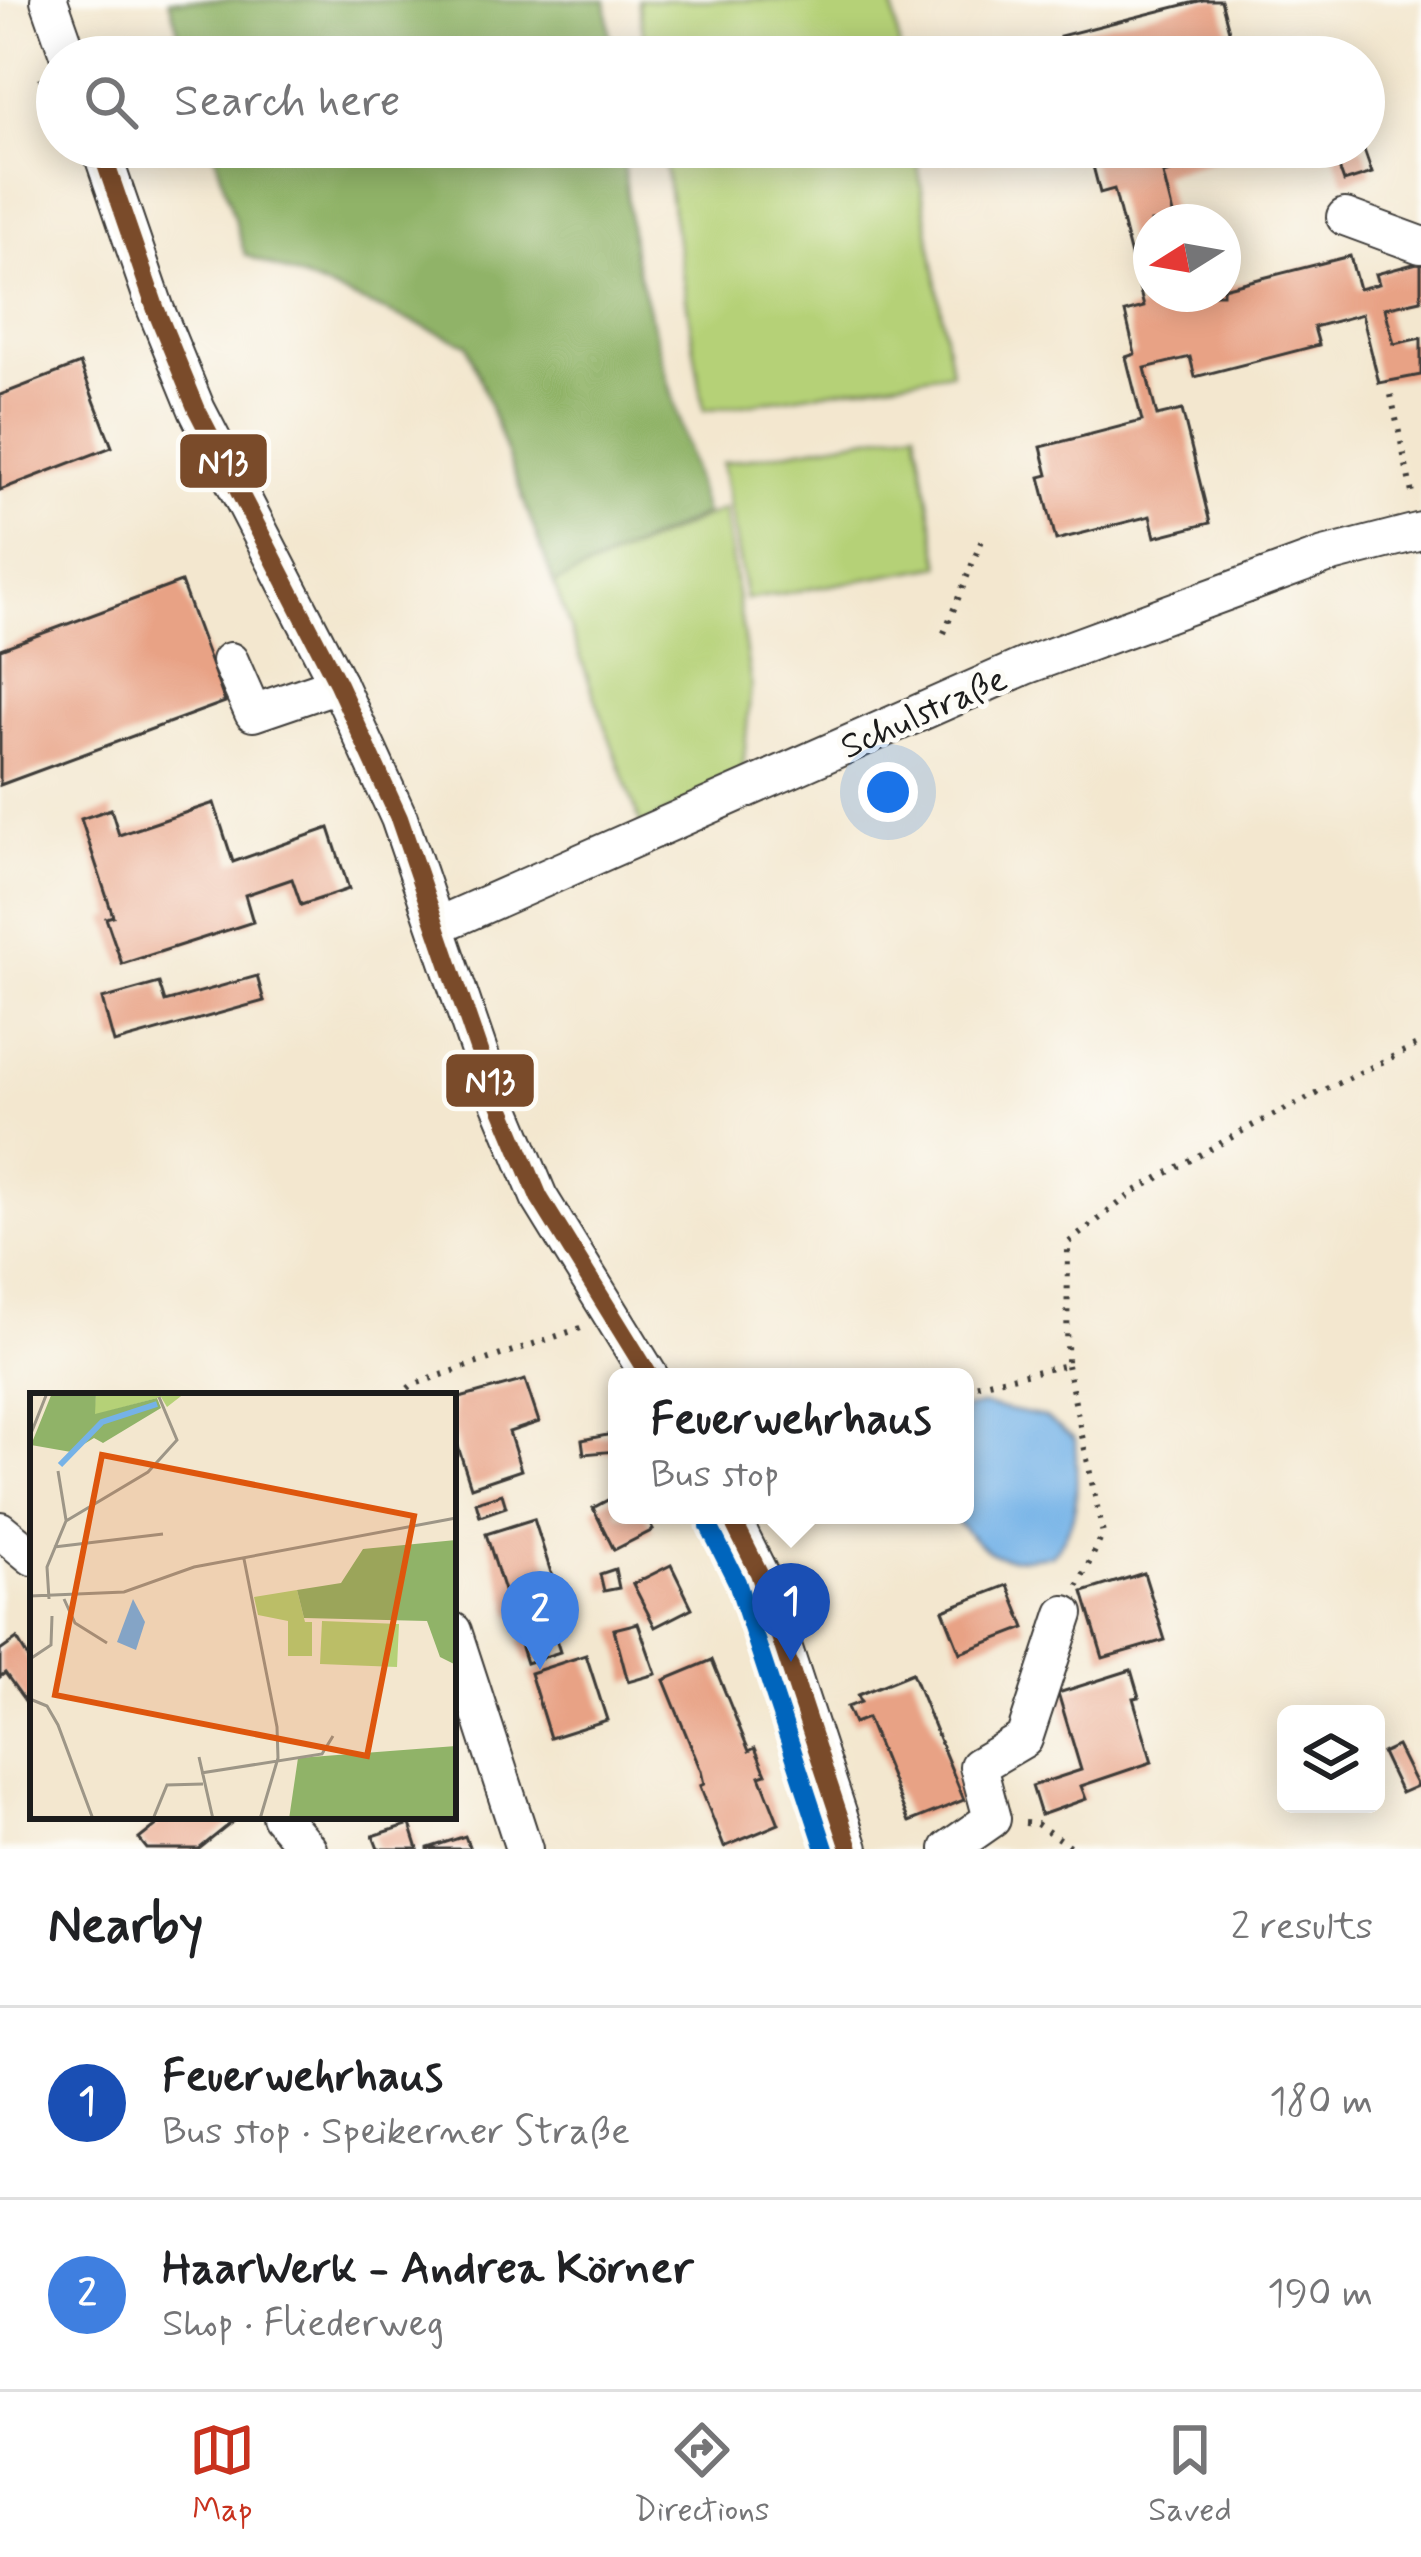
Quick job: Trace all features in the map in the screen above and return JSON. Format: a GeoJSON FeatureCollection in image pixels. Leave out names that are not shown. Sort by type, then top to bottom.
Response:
{"type":"FeatureCollection","features":[{"type":"Feature","properties":{"kind":"street"},"geometry":{"type":"LineString","coordinates":[[49,0],[62,36]]}},
{"type":"Feature","properties":{"kind":"street"},"geometry":{"type":"LineString","coordinates":[[107,168],[156,310],[197,410],[338,684],[399,818],[484,1066],[539,1197],[645,1368]]}},
{"type":"Feature","properties":{"kind":"street"},"geometry":{"type":"LineString","coordinates":[[1345,217],[1421,245]]}},
{"type":"Feature","properties":{"kind":"street","name":"Schulstraße"},"geometry":{"type":"LineString","coordinates":[[439,925],[1025,665],[1324,556],[1420,531]]}},
{"type":"Feature","properties":{"kind":"street"},"geometry":{"type":"LineString","coordinates":[[230,661],[253,712],[338,684]]}},
{"type":"Feature","properties":{"kind":"street"},"geometry":{"type":"LineString","coordinates":[[734,1524],[759,1573],[850,1849]]}},
{"type":"Feature","properties":{"kind":"street"},"geometry":{"type":"LineString","coordinates":[[0,1530],[30,1555]]}},
{"type":"Feature","properties":{"kind":"street"},"geometry":{"type":"LineString","coordinates":[[949,1849],[992,1819],[978,1766],[1024,1739],[1065,1614]]}},
{"type":"Feature","properties":{"kind":"street"},"geometry":{"type":"LineString","coordinates":[[456,1640],[524,1849]]}},
{"type":"Feature","properties":{"kind":"street"},"geometry":{"type":"LineString","coordinates":[[283,1819],[308,1849]]}},
{"type":"Feature","properties":{"kind":"path"},"geometry":{"type":"LineString","coordinates":[[1391,395],[1420,531]]}},
{"type":"Feature","properties":{"kind":"path"},"geometry":{"type":"LineString","coordinates":[[944,633],[984,535]]}},
{"type":"Feature","properties":{"kind":"path"},"geometry":{"type":"LineString","coordinates":[[1065,1614],[1103,1534],[1067,1366],[1068,1243],[1135,1191],[1257,1123],[1421,1043]]}},
{"type":"Feature","properties":{"kind":"path"},"geometry":{"type":"LineString","coordinates":[[403,1393],[412,1385],[612,1314]]}},
{"type":"Feature","properties":{"kind":"path"},"geometry":{"type":"LineString","coordinates":[[974,1385],[1067,1366]]}},
{"type":"Feature","properties":{"kind":"path"},"geometry":{"type":"LineString","coordinates":[[992,1819],[1037,1824],[1074,1849]]}},
{"type":"Feature","properties":{"kind":"green space"},"geometry":{"type":"Polygon","coordinates":[[[169,0],[606,0],[610,36],[180,36],[169,0]]]}},
{"type":"Feature","properties":{"kind":"green space"},"geometry":{"type":"Polygon","coordinates":[[[638,0],[892,0],[898,36],[644,36],[638,0]]]}},
{"type":"Feature","properties":{"kind":"green space"},"geometry":{"type":"Polygon","coordinates":[[[219,168],[624,168],[633,253],[705,514],[554,584],[467,344],[245,255],[219,168]]]}},
{"type":"Feature","properties":{"kind":"green space"},"geometry":{"type":"Polygon","coordinates":[[[665,168],[918,168],[951,372],[704,411],[665,168]]]}},
{"type":"Feature","properties":{"kind":"green space"},"geometry":{"type":"Polygon","coordinates":[[[916,429],[941,566],[746,600],[722,463],[916,429]]]}},
{"type":"Feature","properties":{"kind":"green space"},"geometry":{"type":"Polygon","coordinates":[[[724,509],[751,685],[742,779],[641,825],[554,584],[724,509]]]}},
{"type":"Feature","properties":{"kind":"water"},"geometry":{"type":"Polygon","coordinates":[[[974,1406],[1044,1417],[1075,1439],[1073,1515],[1051,1555],[998,1556],[959,1524],[974,1524],[974,1406]]]}},
{"type":"Feature","properties":{"kind":"building"},"geometry":{"type":"Polygon","coordinates":[[[1203,0],[1221,0],[1230,36],[1060,36],[1203,0]]]}},
{"type":"Feature","properties":{"kind":"building"},"geometry":{"type":"Polygon","coordinates":[[[1093,168],[1185,168],[1163,174],[1170,204],[1133,204],[1133,264],[1114,189],[1100,193],[1093,168]]]}},
{"type":"Feature","properties":{"kind":"building"},"geometry":{"type":"Polygon","coordinates":[[[1339,168],[1370,168],[1372,173],[1344,182],[1339,168]]]}},
{"type":"Feature","properties":{"kind":"building"},"geometry":{"type":"Polygon","coordinates":[[[1350,256],[1359,289],[1379,284],[1376,274],[1421,262],[1421,300],[1385,308],[1394,344],[1421,338],[1421,375],[1379,383],[1362,314],[1314,327],[1319,345],[1195,377],[1190,357],[1145,368],[1157,416],[1182,410],[1210,523],[1155,537],[1150,516],[1056,540],[1040,477],[1048,475],[1041,447],[1142,421],[1126,357],[1135,354],[1125,312],[1241,312],[1241,283],[1350,256]]]}},
{"type":"Feature","properties":{"kind":"building"},"geometry":{"type":"Polygon","coordinates":[[[80,364],[112,447],[0,490],[0,395],[80,364]]]}},
{"type":"Feature","properties":{"kind":"building"},"geometry":{"type":"Polygon","coordinates":[[[181,582],[225,702],[0,785],[0,649],[181,582]]]}},
{"type":"Feature","properties":{"kind":"building"},"geometry":{"type":"Polygon","coordinates":[[[214,803],[233,862],[329,828],[349,889],[301,905],[292,879],[245,895],[253,922],[122,964],[106,918],[113,916],[81,819],[111,809],[119,835],[214,803]]]}},
{"type":"Feature","properties":{"kind":"building"},"geometry":{"type":"Polygon","coordinates":[[[257,976],[264,1001],[114,1043],[102,999],[159,983],[165,1002],[257,976]]]}},
{"type":"Feature","properties":{"kind":"building"},"geometry":{"type":"Polygon","coordinates":[[[525,1380],[539,1422],[509,1432],[521,1470],[471,1487],[456,1440],[456,1399],[525,1380]]]}},
{"type":"Feature","properties":{"kind":"building"},"geometry":{"type":"Polygon","coordinates":[[[608,1435],[608,1452],[584,1454],[582,1440],[608,1435]]]}},
{"type":"Feature","properties":{"kind":"building"},"geometry":{"type":"Polygon","coordinates":[[[502,1494],[506,1507],[480,1516],[476,1502],[502,1494]]]}},
{"type":"Feature","properties":{"kind":"building"},"geometry":{"type":"Polygon","coordinates":[[[608,1500],[608,1524],[650,1524],[653,1530],[614,1550],[593,1508],[608,1500]]]}},
{"type":"Feature","properties":{"kind":"building"},"geometry":{"type":"Polygon","coordinates":[[[534,1519],[560,1601],[512,1616],[486,1534],[534,1519]]]}},
{"type":"Feature","properties":{"kind":"building"},"geometry":{"type":"Polygon","coordinates":[[[671,1565],[692,1608],[655,1627],[633,1584],[671,1565]]]}},
{"type":"Feature","properties":{"kind":"building"},"geometry":{"type":"Polygon","coordinates":[[[615,1569],[619,1588],[604,1591],[600,1574],[615,1569]]]}},
{"type":"Feature","properties":{"kind":"building"},"geometry":{"type":"Polygon","coordinates":[[[1144,1573],[1165,1640],[1103,1658],[1083,1592],[1144,1573]]]}},
{"type":"Feature","properties":{"kind":"building"},"geometry":{"type":"Polygon","coordinates":[[[1008,1585],[1025,1628],[960,1653],[943,1610],[1008,1585]]]}},
{"type":"Feature","properties":{"kind":"building"},"geometry":{"type":"Polygon","coordinates":[[[638,1623],[656,1674],[628,1682],[614,1629],[638,1623]]]}},
{"type":"Feature","properties":{"kind":"building"},"geometry":{"type":"Polygon","coordinates":[[[553,1630],[560,1652],[526,1663],[519,1641],[553,1630]]]}},
{"type":"Feature","properties":{"kind":"building"},"geometry":{"type":"Polygon","coordinates":[[[17,1639],[30,1661],[30,1708],[5,1673],[0,1677],[0,1651],[17,1639]]]}},
{"type":"Feature","properties":{"kind":"building"},"geometry":{"type":"Polygon","coordinates":[[[586,1655],[607,1720],[550,1738],[530,1673],[586,1655]]]}},
{"type":"Feature","properties":{"kind":"building"},"geometry":{"type":"Polygon","coordinates":[[[712,1660],[749,1751],[755,1748],[766,1774],[760,1776],[779,1824],[724,1847],[700,1786],[704,1784],[701,1771],[664,1680],[712,1660]]]}},
{"type":"Feature","properties":{"kind":"building"},"geometry":{"type":"Polygon","coordinates":[[[1131,1670],[1139,1697],[1133,1698],[1152,1762],[1081,1786],[1086,1799],[1041,1815],[1032,1786],[1081,1770],[1058,1693],[1131,1670]]]}},
{"type":"Feature","properties":{"kind":"building"},"geometry":{"type":"Polygon","coordinates":[[[912,1673],[964,1800],[909,1822],[867,1718],[854,1723],[847,1707],[861,1702],[858,1695],[912,1673]]]}},
{"type":"Feature","properties":{"kind":"building"},"geometry":{"type":"Polygon","coordinates":[[[1397,1746],[1417,1786],[1401,1793],[1385,1752],[1397,1746]]]}},
{"type":"Feature","properties":{"kind":"building"},"geometry":{"type":"Polygon","coordinates":[[[164,1819],[235,1820],[199,1849],[147,1849],[139,1839],[164,1819]]]}},
{"type":"Feature","properties":{"kind":"building"},"geometry":{"type":"Polygon","coordinates":[[[410,1824],[418,1849],[378,1849],[373,1836],[410,1824]]]}},
{"type":"Feature","properties":{"kind":"building"},"geometry":{"type":"Polygon","coordinates":[[[465,1836],[470,1849],[428,1849],[428,1848],[465,1836]]]}},
{"type":"Feature","properties":{"kind":"transit line","name":"N13"},"geometry":{"type":"LineString","coordinates":[[107,168],[156,310],[197,410],[338,684],[399,818],[484,1066],[539,1197],[644,1368]]}},
{"type":"Feature","properties":{"kind":"transit line","name":"N13"},"geometry":{"type":"LineString","coordinates":[[734,1524],[759,1573],[850,1849]]}},
{"type":"Feature","properties":{"kind":"transit line"},"geometry":{"type":"LineString","coordinates":[[709,1526],[737,1582],[825,1849]]}},
{"type":"Feature","properties":{"kind":"place","name":"Feuerwehrhaus"},"geometry":{"type":"Point","coordinates":[791,1662]}},
{"type":"Feature","properties":{"kind":"place","name":"HaarWerk - Andrea Körner"},"geometry":{"type":"Point","coordinates":[540,1670]}}]}
